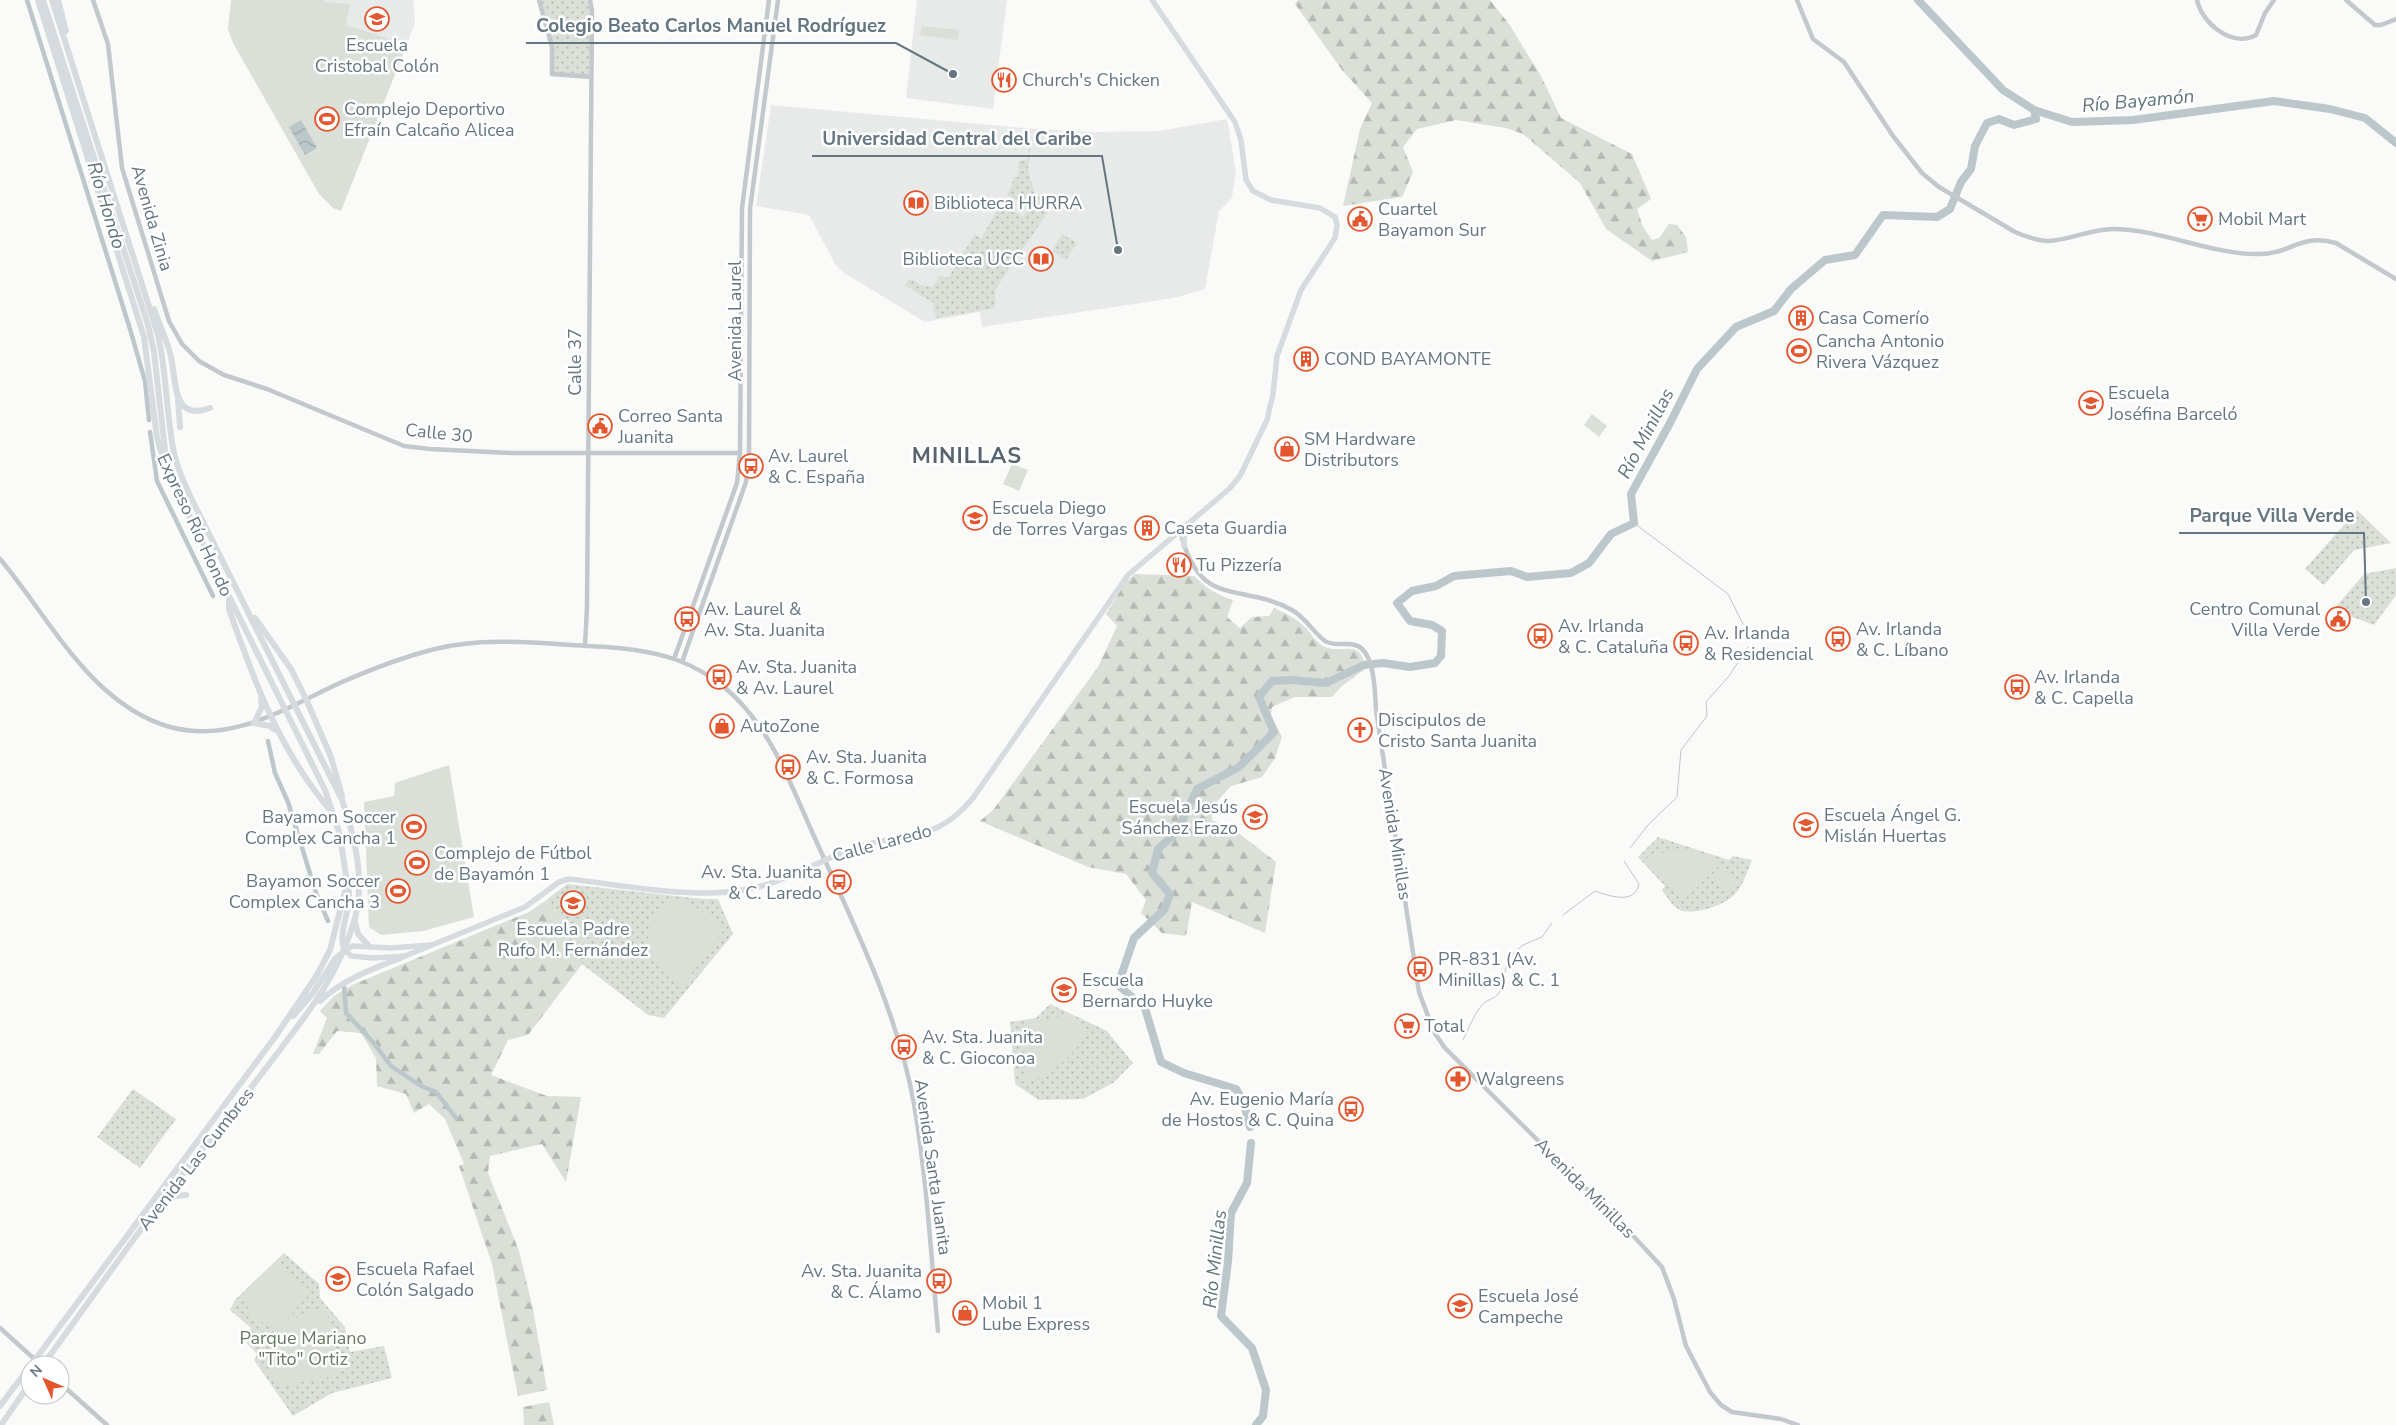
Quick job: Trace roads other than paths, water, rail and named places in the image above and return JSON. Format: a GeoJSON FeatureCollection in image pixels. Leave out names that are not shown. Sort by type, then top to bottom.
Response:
{"type":"FeatureCollection","features":[{"type":"Feature","properties":{"kind":"highway","name":"Expreso Río Hondo"},"geometry":{"type":"LineString","coordinates":[[36,0],[45,23],[144,337],[162,415],[171,479],[320,779],[334,816],[344,857],[347,883],[330,950]]}},
{"type":"Feature","properties":{"kind":"highway"},"geometry":{"type":"LineString","coordinates":[[42,0],[148,325],[154,352],[162,415]]}},
{"type":"Feature","properties":{"kind":"highway"},"geometry":{"type":"LineString","coordinates":[[48,0],[152,326],[160,371],[162,415]]}},
{"type":"Feature","properties":{"kind":"highway","name":"Expreso Río Hondo"},"geometry":{"type":"LineString","coordinates":[[52,0],[162,352],[162,415],[165,439],[174,462],[342,800],[351,825],[357,862],[358,893],[355,917],[345,950]]}},
{"type":"Feature","properties":{"kind":"highway"},"geometry":{"type":"LineString","coordinates":[[58,0],[67,35],[66,45]]}},
{"type":"Feature","properties":{"kind":"highway"},"geometry":{"type":"LineString","coordinates":[[146,300],[153,308],[171,354],[180,427]]}},
{"type":"Feature","properties":{"kind":"highway"},"geometry":{"type":"LineString","coordinates":[[178,400],[190,411],[197,412],[210,408]]}},
{"type":"Feature","properties":{"kind":"highway"},"geometry":{"type":"LineString","coordinates":[[228,596],[229,609],[261,697],[278,734],[293,760],[334,816]]}},
{"type":"Feature","properties":{"kind":"highway"},"geometry":{"type":"LineString","coordinates":[[248,612],[288,665],[306,699],[336,771],[342,800]]}},
{"type":"Feature","properties":{"kind":"highway"},"geometry":{"type":"LineString","coordinates":[[261,697],[262,707],[254,723],[270,726],[278,734]]}},
{"type":"Feature","properties":{"kind":"highway"},"geometry":{"type":"LineString","coordinates":[[276,1037],[313,993],[335,959],[345,950],[341,939],[350,898],[347,883]]}},
{"type":"Feature","properties":{"kind":"highway"},"geometry":{"type":"LineString","coordinates":[[355,917],[356,931],[370,947]]}},
{"type":"Feature","properties":{"kind":"highway","name":"Avenida Las Cumbres"},"geometry":{"type":"LineString","coordinates":[[38,1355],[276,1037],[330,950]]}},
{"type":"Feature","properties":{"kind":"highway","name":"Avenida Las Cumbres"},"geometry":{"type":"LineString","coordinates":[[49,1355],[136,1237],[312,1009],[334,973],[345,950]]}},
{"type":"Feature","properties":{"kind":"highway"},"geometry":{"type":"LineString","coordinates":[[312,1009],[332,990],[373,968],[405,956]]}},
{"type":"Feature","properties":{"kind":"highway"},"geometry":{"type":"LineString","coordinates":[[136,1237],[142,1236],[171,1198],[186,1195]]}},
{"type":"Feature","properties":{"kind":"highway","name":"Avenida Las Cumbres"},"geometry":{"type":"LineString","coordinates":[[0,1406],[20,1379]]}},
{"type":"Feature","properties":{"kind":"highway"},"geometry":{"type":"LineString","coordinates":[[1,1425],[20,1397]]}},
{"type":"Feature","properties":{"kind":"main road"},"geometry":{"type":"LineString","coordinates":[[1152,0],[1235,122],[1241,140],[1246,180],[1254,191],[1271,200],[1320,208],[1335,217],[1338,225],[1335,238],[1301,290],[1277,356],[1273,394],[1267,420],[1240,476],[1229,489],[1180,530]]}},
{"type":"Feature","properties":{"kind":"main road"},"geometry":{"type":"LineString","coordinates":[[1184,546],[1186,531],[1192,520]]}},
{"type":"Feature","properties":{"kind":"main road","name":"Calle Laredo"},"geometry":{"type":"LineString","coordinates":[[405,956],[525,907],[559,882],[569,879],[706,894],[753,888],[788,876],[824,859],[866,844],[926,834],[942,826],[959,815],[973,798],[1128,574],[1180,530]]}},
{"type":"Feature","properties":{"kind":"main road"},"geometry":{"type":"LineString","coordinates":[[405,956],[373,958],[351,956],[345,950],[354,946],[431,945]]}},
{"type":"Feature","properties":{"kind":"street","name":"Avenida Zinia"},"geometry":{"type":"LineString","coordinates":[[93,0],[108,44],[122,168],[169,321],[182,344],[199,361],[224,374],[267,390]]}},
{"type":"Feature","properties":{"kind":"street"},"geometry":{"type":"LineString","coordinates":[[539,0],[552,47],[552,74],[590,77]]}},
{"type":"Feature","properties":{"kind":"street","name":"Calle 37"},"geometry":{"type":"LineString","coordinates":[[585,646],[587,607],[592,11],[590,0]]}},
{"type":"Feature","properties":{"kind":"street","name":"Avenida Laurel"},"geometry":{"type":"LineString","coordinates":[[674,659],[737,483],[740,453],[742,208],[769,0]]}},
{"type":"Feature","properties":{"kind":"street","name":"Avenida Laurel"},"geometry":{"type":"LineString","coordinates":[[682,662],[746,482],[749,453],[750,209],[778,0]]}},
{"type":"Feature","properties":{"kind":"street"},"geometry":{"type":"LineString","coordinates":[[1797,0],[1813,39],[1844,62],[1922,173],[1946,191],[2015,232],[2038,240],[2058,239],[2097,230],[2115,229],[2257,254],[2279,252],[2307,240],[2327,241],[2336,244],[2396,279]]}},
{"type":"Feature","properties":{"kind":"street"},"geometry":{"type":"LineString","coordinates":[[2197,0],[2205,18],[2229,36],[2240,39],[2256,35],[2264,13],[2274,0]]}},
{"type":"Feature","properties":{"kind":"street"},"geometry":{"type":"LineString","coordinates":[[2346,0],[2375,25],[2381,25],[2396,19]]}},
{"type":"Feature","properties":{"kind":"street","name":"Calle 30"},"geometry":{"type":"LineString","coordinates":[[267,390],[404,446],[430,450],[740,453]]}},
{"type":"Feature","properties":{"kind":"street","name":"Avenida Minillas"},"geometry":{"type":"LineString","coordinates":[[1180,530],[1184,546],[1195,568],[1212,586],[1224,591],[1277,603],[1293,610],[1326,642],[1355,644],[1364,649],[1368,656],[1372,676],[1419,992],[1434,1032],[1445,1048],[1625,1227],[1662,1267],[1674,1299],[1686,1346],[1710,1392],[1721,1405],[1732,1412],[1781,1419],[1798,1425]]}},
{"type":"Feature","properties":{"kind":"street","name":"Avenida Santa Juanita"},"geometry":{"type":"LineString","coordinates":[[0,559],[82,666],[101,686],[126,706],[150,720],[173,728],[219,731],[254,723],[388,663],[435,649],[474,642],[641,650],[682,662],[722,686],[754,716],[778,756],[888,1005],[914,1102],[924,1179],[938,1331]]}},
{"type":"Feature","properties":{"kind":"street"},"geometry":{"type":"LineString","coordinates":[[0,1328],[25,1355]]}},
{"type":"Feature","properties":{"kind":"street"},"geometry":{"type":"LineString","coordinates":[[70,1392],[106,1425]]}},
{"type":"Feature","properties":{"kind":"water"},"geometry":{"type":"Polygon","coordinates":[[[301,120],[317,148],[305,155],[289,127],[301,120]]]}},
{"type":"Feature","properties":{"kind":"waterway","name":"Río Hondo"},"geometry":{"type":"LineString","coordinates":[[27,0],[130,329],[145,381],[149,420]]}},
{"type":"Feature","properties":{"kind":"waterway","name":"Río Bayamón"},"geometry":{"type":"LineString","coordinates":[[1918,0],[2003,90],[2034,110],[2072,122],[2133,120],[2274,101],[2330,109],[2365,118],[2396,143]]}},
{"type":"Feature","properties":{"kind":"waterway","name":"Río Minillas"},"geometry":{"type":"LineString","coordinates":[[1250,1127],[1243,1100],[1236,1089],[1184,1073],[1161,1062],[1145,1008],[1118,985],[1134,938],[1164,910],[1170,894],[1152,873],[1158,849],[1177,832],[1197,789],[1239,767],[1274,732],[1259,697],[1272,681],[1291,680],[1326,683],[1364,665],[1383,663],[1410,667],[1435,663],[1441,656],[1442,631],[1432,625],[1410,621],[1397,603],[1412,591],[1436,586],[1454,576],[1511,571],[1527,577],[1571,573],[1589,563],[1611,534],[1634,523],[1631,494],[1697,369],[1736,327],[1774,311],[1791,289],[1825,260],[1855,255],[1883,215],[1937,217],[1950,209],[1961,182],[1971,169],[1975,146],[1987,123],[1999,119],[2014,125],[2036,119],[2034,110]]}},
{"type":"Feature","properties":{"kind":"waterway","name":"Río Hondo"},"geometry":{"type":"LineString","coordinates":[[150,432],[157,481],[213,596]]}},
{"type":"Feature","properties":{"kind":"waterway"},"geometry":{"type":"LineString","coordinates":[[1634,523],[1728,594],[1743,624]]}},
{"type":"Feature","properties":{"kind":"waterway"},"geometry":{"type":"LineString","coordinates":[[1630,848],[1648,825],[1677,797],[1681,750],[1707,716],[1706,702],[1729,676],[1748,647]]}},
{"type":"Feature","properties":{"kind":"waterway","name":"Río Hondo"},"geometry":{"type":"LineString","coordinates":[[268,741],[275,773],[288,802],[316,893],[328,921]]}},
{"type":"Feature","properties":{"kind":"waterway"},"geometry":{"type":"LineString","coordinates":[[1563,915],[1595,891],[1614,897],[1627,897],[1637,891],[1639,884],[1624,861]]}},
{"type":"Feature","properties":{"kind":"waterway"},"geometry":{"type":"LineString","coordinates":[[1463,1040],[1480,1008],[1485,1002],[1496,997],[1499,993],[1509,957],[1523,945],[1542,937],[1552,923]]}},
{"type":"Feature","properties":{"kind":"waterway","name":"Río Hondo"},"geometry":{"type":"LineString","coordinates":[[344,986],[346,1013],[372,1041],[391,1066],[421,1086],[436,1092],[456,1118]]}},
{"type":"Feature","properties":{"kind":"waterway","name":"Río Minillas"},"geometry":{"type":"LineString","coordinates":[[1251,1143],[1247,1183],[1231,1213],[1228,1262],[1221,1316],[1252,1348],[1266,1390],[1263,1416],[1256,1425]]}},
{"type":"Feature","properties":{"kind":"place","name":"Escuela Cristobal Colón"},"geometry":{"type":"Point","coordinates":[377,19]}},
{"type":"Feature","properties":{"kind":"place","name":"Colegio Beato Carlos Manuel Rodríguez"},"geometry":{"type":"Point","coordinates":[953,74]}},
{"type":"Feature","properties":{"kind":"place","name":"Church's Chicken"},"geometry":{"type":"Point","coordinates":[1004,80]}},
{"type":"Feature","properties":{"kind":"place","name":"Complejo Deportivo Efraín Calcaño Alicea"},"geometry":{"type":"Point","coordinates":[327,119]}},
{"type":"Feature","properties":{"kind":"place","name":"Biblioteca HURRA"},"geometry":{"type":"Point","coordinates":[916,203]}},
{"type":"Feature","properties":{"kind":"place","name":"Cuartel Bayamon Sur"},"geometry":{"type":"Point","coordinates":[1360,219]}},
{"type":"Feature","properties":{"kind":"place","name":"Mobil Mart"},"geometry":{"type":"Point","coordinates":[2200,219]}},
{"type":"Feature","properties":{"kind":"place","name":"Universidad Central del Caribe"},"geometry":{"type":"Point","coordinates":[1118,250]}},
{"type":"Feature","properties":{"kind":"place","name":"Biblioteca UCC"},"geometry":{"type":"Point","coordinates":[1041,259]}},
{"type":"Feature","properties":{"kind":"place","name":"Casa Comerío"},"geometry":{"type":"Point","coordinates":[1801,318]}},
{"type":"Feature","properties":{"kind":"place","name":"Cancha Antonio Rivera Vázquez"},"geometry":{"type":"Point","coordinates":[1799,351]}},
{"type":"Feature","properties":{"kind":"place","name":"COND BAYAMONTE"},"geometry":{"type":"Point","coordinates":[1306,359]}},
{"type":"Feature","properties":{"kind":"place","name":"Escuela Joséfina Barceló"},"geometry":{"type":"Point","coordinates":[2091,403]}},
{"type":"Feature","properties":{"kind":"place","name":"Correo Santa Juanita"},"geometry":{"type":"Point","coordinates":[600,426]}},
{"type":"Feature","properties":{"kind":"place","name":"SM Hardware Distributors"},"geometry":{"type":"Point","coordinates":[1287,449]}},
{"type":"Feature","properties":{"kind":"place","name":"Av. Laurel & C. España"},"geometry":{"type":"Point","coordinates":[751,466]}},
{"type":"Feature","properties":{"kind":"place","name":"Escuela Diego de Torres Vargas"},"geometry":{"type":"Point","coordinates":[975,518]}},
{"type":"Feature","properties":{"kind":"place","name":"Caseta Guardia"},"geometry":{"type":"Point","coordinates":[1147,528]}},
{"type":"Feature","properties":{"kind":"place","name":"Tu Pizzería"},"geometry":{"type":"Point","coordinates":[1179,565]}},
{"type":"Feature","properties":{"kind":"place","name":"Parque Villa Verde"},"geometry":{"type":"Point","coordinates":[2366,602]}},
{"type":"Feature","properties":{"kind":"place","name":"Av. Laurel & Av. Sta. Juanita"},"geometry":{"type":"Point","coordinates":[687,619]}},
{"type":"Feature","properties":{"kind":"place","name":"Centro Comunal Villa Verde"},"geometry":{"type":"Point","coordinates":[2338,619]}},
{"type":"Feature","properties":{"kind":"place","name":"Av. Irlanda & C. Cataluña"},"geometry":{"type":"Point","coordinates":[1540,636]}},
{"type":"Feature","properties":{"kind":"place","name":"Av. Irlanda & C. Líbano"},"geometry":{"type":"Point","coordinates":[1838,639]}},
{"type":"Feature","properties":{"kind":"place","name":"Av. Irlanda & Residencial"},"geometry":{"type":"Point","coordinates":[1686,643]}},
{"type":"Feature","properties":{"kind":"place","name":"Av. Sta. Juanita & Av. Laurel"},"geometry":{"type":"Point","coordinates":[719,677]}},
{"type":"Feature","properties":{"kind":"place","name":"Av. Irlanda & C. Capella"},"geometry":{"type":"Point","coordinates":[2017,687]}},
{"type":"Feature","properties":{"kind":"place","name":"AutoZone"},"geometry":{"type":"Point","coordinates":[722,726]}},
{"type":"Feature","properties":{"kind":"place","name":"Discipulos de Cristo Santa Juanita"},"geometry":{"type":"Point","coordinates":[1360,730]}},
{"type":"Feature","properties":{"kind":"place","name":"Av. Sta. Juanita & C. Formosa"},"geometry":{"type":"Point","coordinates":[788,767]}},
{"type":"Feature","properties":{"kind":"place","name":"Escuela Jesús Sánchez Erazo"},"geometry":{"type":"Point","coordinates":[1255,817]}},
{"type":"Feature","properties":{"kind":"place","name":"Escuela Ángel G. Mislán Huertas"},"geometry":{"type":"Point","coordinates":[1806,825]}},
{"type":"Feature","properties":{"kind":"place","name":"Bayamon Soccer Complex Cancha 1"},"geometry":{"type":"Point","coordinates":[414,827]}},
{"type":"Feature","properties":{"kind":"place","name":"Complejo de Fútbol de Bayamón 1"},"geometry":{"type":"Point","coordinates":[417,863]}},
{"type":"Feature","properties":{"kind":"place","name":"Av. Sta. Juanita & C. Laredo"},"geometry":{"type":"Point","coordinates":[839,882]}},
{"type":"Feature","properties":{"kind":"place","name":"Bayamon Soccer Complex Cancha 3"},"geometry":{"type":"Point","coordinates":[398,891]}},
{"type":"Feature","properties":{"kind":"place","name":"Escuela Padre Rufo M. Fernández"},"geometry":{"type":"Point","coordinates":[573,903]}},
{"type":"Feature","properties":{"kind":"place","name":"PR-831 (Av. Minillas) & C. 1"},"geometry":{"type":"Point","coordinates":[1420,969]}},
{"type":"Feature","properties":{"kind":"place","name":"Escuela Bernardo Huyke"},"geometry":{"type":"Point","coordinates":[1064,990]}},
{"type":"Feature","properties":{"kind":"place","name":"Total"},"geometry":{"type":"Point","coordinates":[1407,1026]}},
{"type":"Feature","properties":{"kind":"place","name":"Av. Sta. Juanita & C. Gioconoa"},"geometry":{"type":"Point","coordinates":[904,1047]}},
{"type":"Feature","properties":{"kind":"place","name":"Walgreens"},"geometry":{"type":"Point","coordinates":[1458,1079]}},
{"type":"Feature","properties":{"kind":"place","name":"Av. Eugenio María de Hostos & C. Quina"},"geometry":{"type":"Point","coordinates":[1351,1109]}},
{"type":"Feature","properties":{"kind":"place","name":"Escuela Rafael Colón Salgado"},"geometry":{"type":"Point","coordinates":[338,1279]}},
{"type":"Feature","properties":{"kind":"place","name":"Av. Sta. Juanita & C. Álamo"},"geometry":{"type":"Point","coordinates":[939,1281]}},
{"type":"Feature","properties":{"kind":"place","name":"Escuela José Campeche"},"geometry":{"type":"Point","coordinates":[1460,1306]}},
{"type":"Feature","properties":{"kind":"place","name":"Mobil 1 Lube Express"},"geometry":{"type":"Point","coordinates":[965,1313]}},
{"type":"Feature","properties":{"kind":"district","name":"MINILLAS"},"geometry":{"type":"Point","coordinates":[967,455]}},
{"type":"Feature","properties":{"kind":"park label","name":"Parque Mariano \"Tito\" Ortiz"},"geometry":{"type":"Point","coordinates":[303,1348]}}]}
